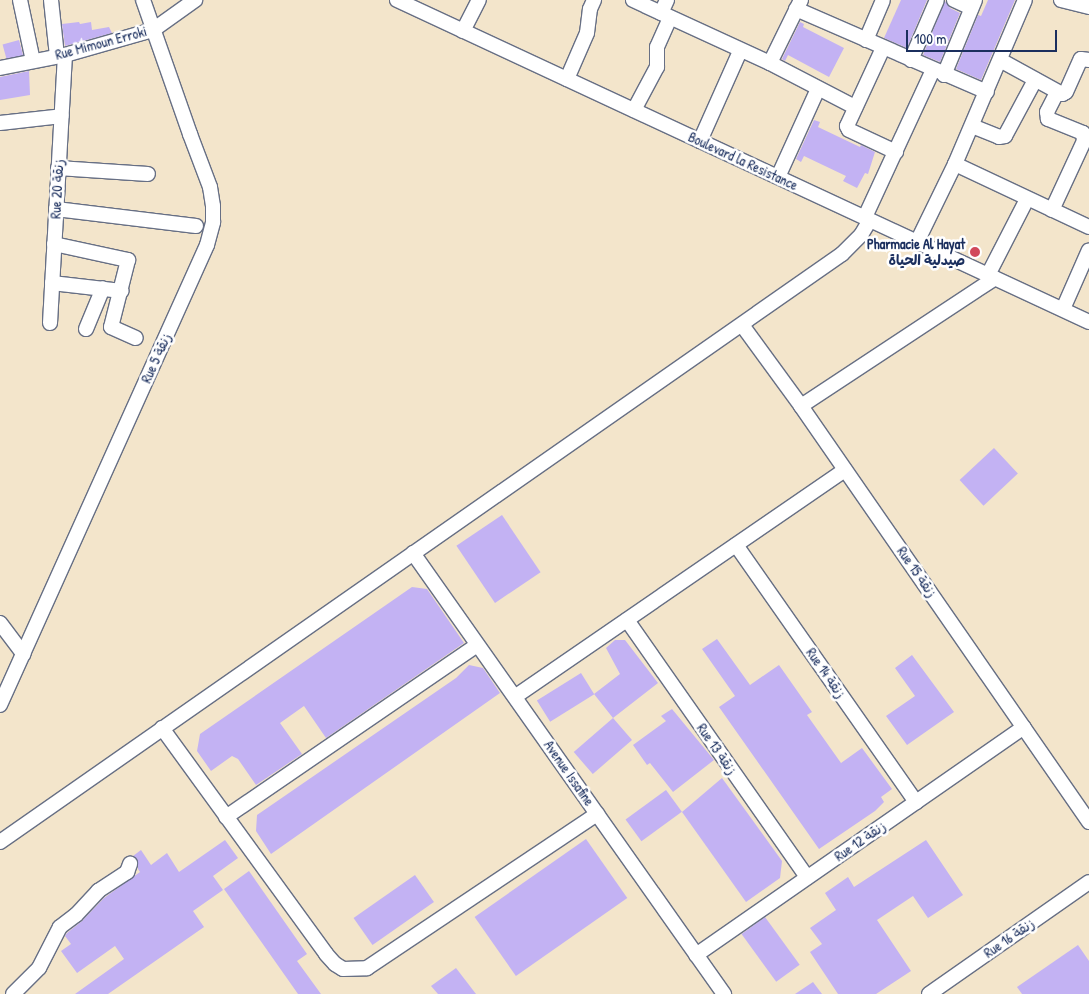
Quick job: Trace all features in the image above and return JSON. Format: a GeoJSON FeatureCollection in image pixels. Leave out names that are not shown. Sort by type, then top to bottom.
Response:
{"type":"FeatureCollection","features":[{"type":"Feature","properties":{"kind":"street"},"geometry":{"type":"LineString","coordinates":[[20,0],[33,61]]}},
{"type":"Feature","properties":{"kind":"street","name":"Rue 20 زنقة"},"geometry":{"type":"LineString","coordinates":[[50,323],[62,116],[61,56],[51,0]]}},
{"type":"Feature","properties":{"kind":"street","name":"Rue 5 زنقة"},"geometry":{"type":"LineString","coordinates":[[0,705],[207,245],[213,222],[210,187],[143,0]]}},
{"type":"Feature","properties":{"kind":"street","name":"Rue Mimoun Erroki"},"geometry":{"type":"LineString","coordinates":[[1,64],[61,56],[153,30],[195,0]]}},
{"type":"Feature","properties":{"kind":"street","name":"Boulevard la Resistance"},"geometry":{"type":"LineString","coordinates":[[397,0],[1089,322]]}},
{"type":"Feature","properties":{"kind":"street"},"geometry":{"type":"LineString","coordinates":[[463,31],[479,0]]}},
{"type":"Feature","properties":{"kind":"street"},"geometry":{"type":"LineString","coordinates":[[567,79],[587,33],[590,9],[594,0]]}},
{"type":"Feature","properties":{"kind":"street"},"geometry":{"type":"LineString","coordinates":[[633,0],[740,51],[770,63],[855,107]]}},
{"type":"Feature","properties":{"kind":"street"},"geometry":{"type":"LineString","coordinates":[[634,110],[657,67],[657,47],[667,0]]}},
{"type":"Feature","properties":{"kind":"street"},"geometry":{"type":"LineString","coordinates":[[866,40],[883,0]]}},
{"type":"Feature","properties":{"kind":"street"},"geometry":{"type":"LineString","coordinates":[[911,60],[937,0]]}},
{"type":"Feature","properties":{"kind":"street"},"geometry":{"type":"LineString","coordinates":[[0,842],[842,254],[861,235],[896,152],[973,4],[954,0]]}},
{"type":"Feature","properties":{"kind":"street"},"geometry":{"type":"LineString","coordinates":[[916,242],[956,164],[1025,0]]}},
{"type":"Feature","properties":{"kind":"street"},"geometry":{"type":"LineString","coordinates":[[1061,0],[1089,7]]}},
{"type":"Feature","properties":{"kind":"street"},"geometry":{"type":"LineString","coordinates":[[770,63],[798,4],[883,48],[987,92]]}},
{"type":"Feature","properties":{"kind":"street"},"geometry":{"type":"LineString","coordinates":[[883,48],[847,124],[848,128],[896,152]]}},
{"type":"Feature","properties":{"kind":"street"},"geometry":{"type":"LineString","coordinates":[[700,141],[740,51]]}},
{"type":"Feature","properties":{"kind":"street"},"geometry":{"type":"LineString","coordinates":[[1000,60],[1062,94],[1066,92],[1081,59],[1089,60]]}},
{"type":"Feature","properties":{"kind":"street"},"geometry":{"type":"LineString","coordinates":[[972,126],[999,137],[1005,136],[1034,80]]}},
{"type":"Feature","properties":{"kind":"street"},"geometry":{"type":"LineString","coordinates":[[778,177],[818,89]]}},
{"type":"Feature","properties":{"kind":"street"},"geometry":{"type":"LineString","coordinates":[[1052,210],[1084,141],[1083,133],[1048,119],[1047,112],[1057,92]]}},
{"type":"Feature","properties":{"kind":"street"},"geometry":{"type":"LineString","coordinates":[[0,123],[62,116]]}},
{"type":"Feature","properties":{"kind":"street"},"geometry":{"type":"LineString","coordinates":[[956,164],[1026,199],[1089,227]]}},
{"type":"Feature","properties":{"kind":"street"},"geometry":{"type":"LineString","coordinates":[[58,168],[148,174]]}},
{"type":"Feature","properties":{"kind":"street"},"geometry":{"type":"LineString","coordinates":[[802,406],[992,276],[1026,199]]}},
{"type":"Feature","properties":{"kind":"street"},"geometry":{"type":"LineString","coordinates":[[56,209],[196,226]]}},
{"type":"Feature","properties":{"kind":"street"},"geometry":{"type":"LineString","coordinates":[[54,244],[128,260],[122,291],[111,328],[136,338]]}},
{"type":"Feature","properties":{"kind":"street"},"geometry":{"type":"LineString","coordinates":[[1062,309],[1089,250]]}},
{"type":"Feature","properties":{"kind":"street"},"geometry":{"type":"LineString","coordinates":[[52,283],[122,291]]}},
{"type":"Feature","properties":{"kind":"street"},"geometry":{"type":"LineString","coordinates":[[86,329],[103,288]]}},
{"type":"Feature","properties":{"kind":"street","name":"Rue 15 زنقة"},"geometry":{"type":"LineString","coordinates":[[742,325],[802,406],[1089,822]]}},
{"type":"Feature","properties":{"kind":"street"},"geometry":{"type":"LineString","coordinates":[[516,696],[845,470]]}},
{"type":"Feature","properties":{"kind":"street","name":"Rue 14 زنقة"},"geometry":{"type":"LineString","coordinates":[[736,545],[916,802]]}},
{"type":"Feature","properties":{"kind":"street","name":"Avenue Issafine"},"geometry":{"type":"LineString","coordinates":[[413,553],[477,645],[516,696],[724,994]]}},
{"type":"Feature","properties":{"kind":"street","name":"Rue 13 زنقة"},"geometry":{"type":"LineString","coordinates":[[627,620],[807,877]]}},
{"type":"Feature","properties":{"kind":"street"},"geometry":{"type":"LineString","coordinates":[[0,623],[24,654]]}},
{"type":"Feature","properties":{"kind":"street"},"geometry":{"type":"LineString","coordinates":[[226,817],[477,645]]}},
{"type":"Feature","properties":{"kind":"street","name":"Rue 12 زنقة"},"geometry":{"type":"LineString","coordinates":[[696,955],[1024,726]]}},
{"type":"Feature","properties":{"kind":"street"},"geometry":{"type":"LineString","coordinates":[[162,728],[326,954],[335,964],[343,968],[354,970],[367,968],[597,814]]}},
{"type":"Feature","properties":{"kind":"street"},"geometry":{"type":"LineString","coordinates":[[13,994],[40,968],[60,926],[76,915],[98,891],[127,872],[130,864]]}},
{"type":"Feature","properties":{"kind":"street","name":"Rue 16 زنقة"},"geometry":{"type":"LineString","coordinates":[[929,994],[1089,882]]}},
{"type":"Feature","properties":{"kind":"building"},"geometry":{"type":"Polygon","coordinates":[[[901,0],[927,0],[907,48],[884,38],[901,0]]]}},
{"type":"Feature","properties":{"kind":"building"},"geometry":{"type":"Polygon","coordinates":[[[988,0],[1015,0],[981,80],[956,69],[978,15],[981,16],[988,0]]]}},
{"type":"Feature","properties":{"kind":"building"},"geometry":{"type":"Polygon","coordinates":[[[945,1],[950,8],[960,13],[940,62],[923,55],[945,1]]]}},
{"type":"Feature","properties":{"kind":"building"},"geometry":{"type":"Polygon","coordinates":[[[79,22],[80,24],[91,22],[92,30],[109,27],[112,33],[65,46],[62,24],[79,22]]]}},
{"type":"Feature","properties":{"kind":"building"},"geometry":{"type":"Polygon","coordinates":[[[800,22],[804,24],[803,27],[844,48],[829,77],[788,55],[785,61],[782,59],[800,22]]]}},
{"type":"Feature","properties":{"kind":"building"},"geometry":{"type":"Polygon","coordinates":[[[19,40],[23,55],[7,60],[3,44],[19,40]]]}},
{"type":"Feature","properties":{"kind":"building"},"geometry":{"type":"Polygon","coordinates":[[[29,71],[30,95],[0,100],[0,77],[29,71]]]}},
{"type":"Feature","properties":{"kind":"building"},"geometry":{"type":"Polygon","coordinates":[[[814,120],[820,122],[818,127],[875,152],[868,174],[865,173],[857,188],[843,181],[846,176],[804,156],[801,162],[796,159],[814,120]]]}},
{"type":"Feature","properties":{"kind":"building"},"geometry":{"type":"Polygon","coordinates":[[[994,448],[1018,474],[983,506],[960,480],[994,448]]]}},
{"type":"Feature","properties":{"kind":"building"},"geometry":{"type":"Polygon","coordinates":[[[502,515],[541,572],[495,603],[456,546],[502,515]]]}},
{"type":"Feature","properties":{"kind":"building"},"geometry":{"type":"Polygon","coordinates":[[[412,587],[427,589],[464,643],[326,738],[304,706],[280,723],[302,754],[256,785],[238,759],[232,756],[211,771],[197,751],[200,734],[412,587]]]}},
{"type":"Feature","properties":{"kind":"building"},"geometry":{"type":"Polygon","coordinates":[[[717,639],[750,685],[779,665],[812,712],[807,715],[841,763],[862,748],[892,789],[881,797],[884,802],[875,811],[819,849],[719,707],[735,696],[702,649],[717,639]]]}},
{"type":"Feature","properties":{"kind":"building"},"geometry":{"type":"Polygon","coordinates":[[[615,640],[625,640],[658,683],[613,718],[594,694],[620,674],[606,648],[615,640]]]}},
{"type":"Feature","properties":{"kind":"building"},"geometry":{"type":"Polygon","coordinates":[[[912,655],[954,712],[907,745],[886,716],[915,696],[895,668],[912,655]]]}},
{"type":"Feature","properties":{"kind":"building"},"geometry":{"type":"Polygon","coordinates":[[[469,665],[483,668],[500,693],[271,854],[256,831],[257,815],[456,678],[469,665]]]}},
{"type":"Feature","properties":{"kind":"building"},"geometry":{"type":"Polygon","coordinates":[[[581,673],[594,694],[550,722],[537,701],[581,673]]]}},
{"type":"Feature","properties":{"kind":"building"},"geometry":{"type":"Polygon","coordinates":[[[672,709],[714,760],[673,792],[650,763],[647,765],[633,745],[666,721],[661,716],[672,709]]]}},
{"type":"Feature","properties":{"kind":"building"},"geometry":{"type":"Polygon","coordinates":[[[613,718],[632,740],[593,774],[574,752],[613,718]]]}},
{"type":"Feature","properties":{"kind":"building"},"geometry":{"type":"Polygon","coordinates":[[[722,778],[782,861],[780,878],[746,902],[682,812],[722,778]]]}},
{"type":"Feature","properties":{"kind":"building"},"geometry":{"type":"Polygon","coordinates":[[[666,790],[682,812],[641,841],[626,819],[666,790]]]}},
{"type":"Feature","properties":{"kind":"building"},"geometry":{"type":"Polygon","coordinates":[[[586,839],[627,898],[516,976],[475,917],[586,839]]]}},
{"type":"Feature","properties":{"kind":"building"},"geometry":{"type":"Polygon","coordinates":[[[225,840],[238,858],[213,876],[223,890],[193,911],[204,927],[108,994],[75,994],[124,959],[115,946],[77,973],[61,951],[71,944],[65,936],[104,898],[140,872],[138,862],[133,856],[141,850],[151,865],[167,853],[179,872],[225,840]]]}},
{"type":"Feature","properties":{"kind":"building"},"geometry":{"type":"Polygon","coordinates":[[[926,840],[963,895],[928,918],[913,896],[877,920],[911,971],[876,994],[838,994],[810,952],[822,944],[810,928],[836,910],[825,893],[848,877],[854,887],[926,840]]]}},
{"type":"Feature","properties":{"kind":"building"},"geometry":{"type":"Polygon","coordinates":[[[249,871],[307,954],[297,961],[321,994],[298,994],[224,889],[249,871]]]}},
{"type":"Feature","properties":{"kind":"building"},"geometry":{"type":"Polygon","coordinates":[[[415,875],[434,902],[372,945],[354,918],[415,875]]]}},
{"type":"Feature","properties":{"kind":"building"},"geometry":{"type":"Polygon","coordinates":[[[765,917],[800,965],[776,982],[742,934],[765,917]]]}},
{"type":"Feature","properties":{"kind":"building"},"geometry":{"type":"Polygon","coordinates":[[[1078,945],[1089,961],[1089,994],[1022,994],[1017,987],[1078,945]]]}},
{"type":"Feature","properties":{"kind":"building"},"geometry":{"type":"Polygon","coordinates":[[[456,968],[476,994],[438,994],[431,986],[456,968]]]}},
{"type":"Feature","properties":{"kind":"building"},"geometry":{"type":"Polygon","coordinates":[[[813,982],[822,994],[795,994],[813,982]]]}},
{"type":"Feature","properties":{"kind":"place","name":"Pharmacie Al Hayat صيدلية الحياة"},"geometry":{"type":"Point","coordinates":[975,252]}}]}
